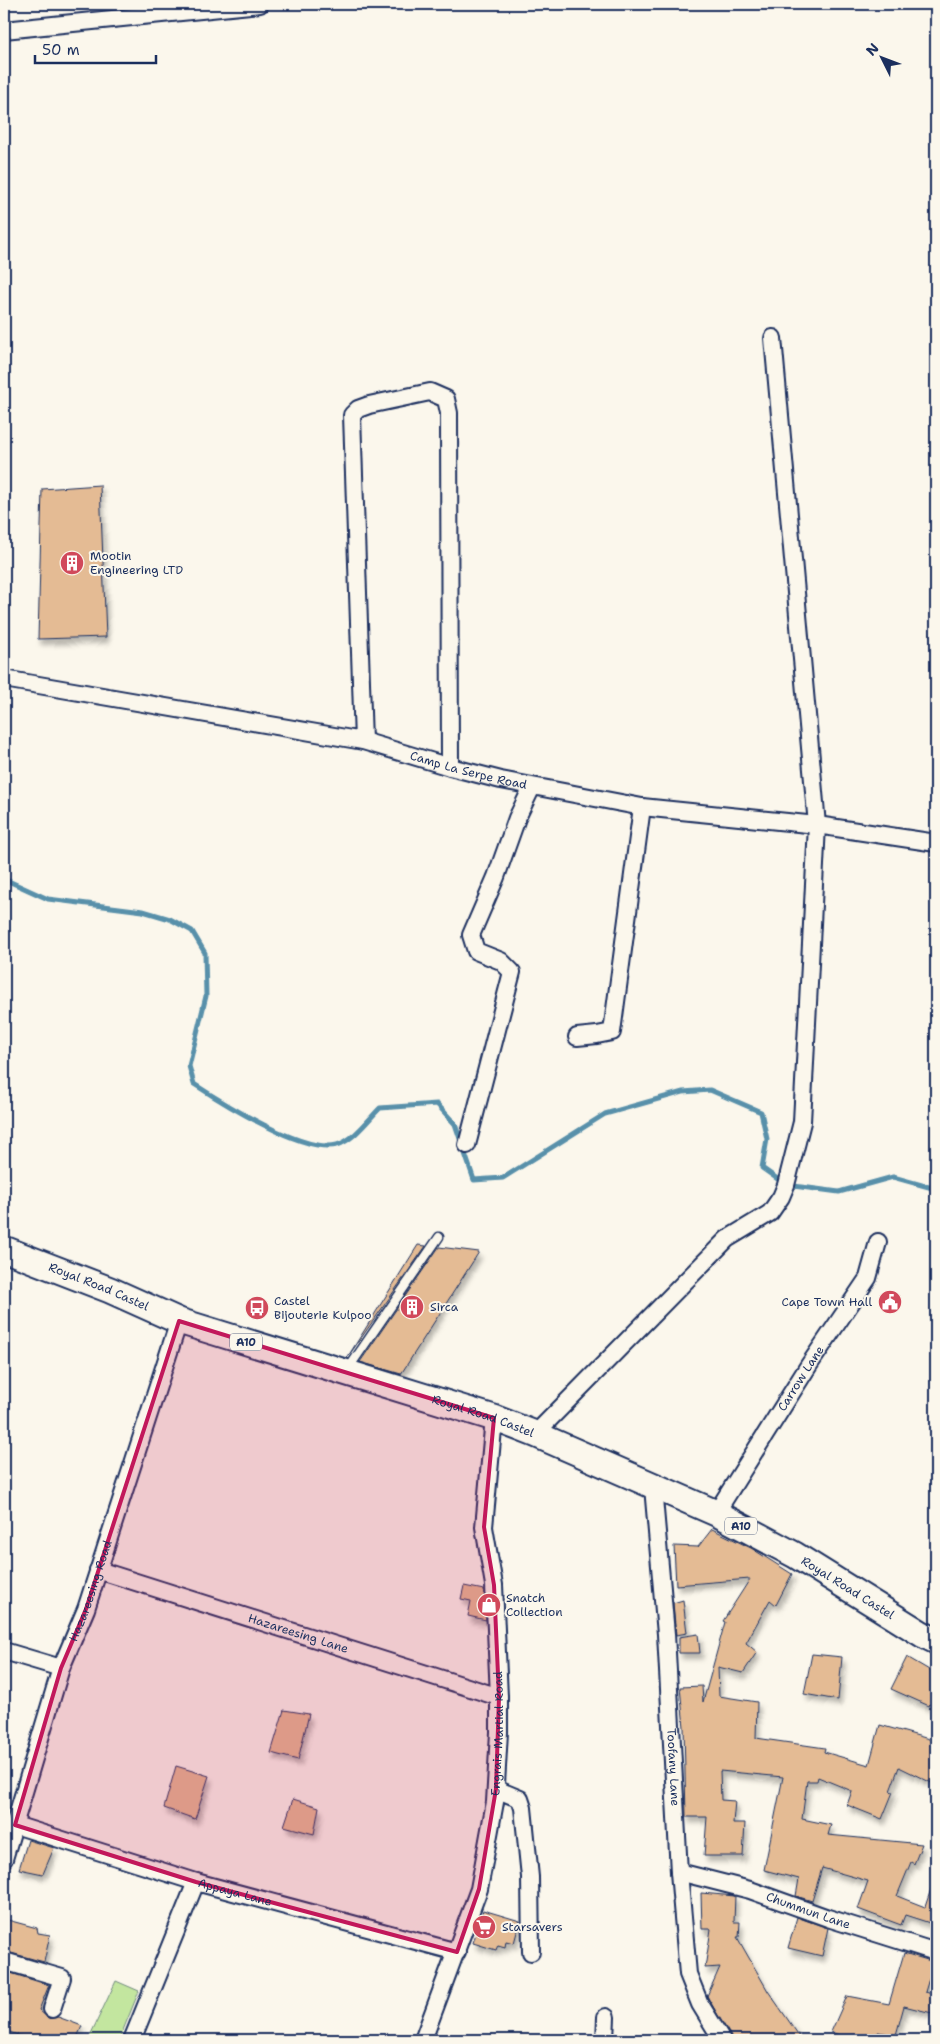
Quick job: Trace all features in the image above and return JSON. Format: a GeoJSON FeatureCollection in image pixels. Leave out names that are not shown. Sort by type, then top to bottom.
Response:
{"type":"FeatureCollection","features":[{"type":"Feature","properties":{"kind":"main road","name":"Royal Road Castel"},"geometry":{"type":"LineString","coordinates":[[4,1248],[110,1290],[179,1321],[494,1418],[535,1434],[716,1513],[795,1555],[936,1641]]}},
{"type":"Feature","properties":{"kind":"street"},"geometry":{"type":"LineString","coordinates":[[4,30],[260,4]]}},
{"type":"Feature","properties":{"kind":"street"},"geometry":{"type":"LineString","coordinates":[[535,1434],[727,1239],[770,1213],[781,1197],[788,1181],[802,1122],[816,825],[773,338]]}},
{"type":"Feature","properties":{"kind":"street"},"geometry":{"type":"LineString","coordinates":[[363,741],[352,415],[358,409],[368,405],[430,392],[446,399],[449,413],[450,767]]}},
{"type":"Feature","properties":{"kind":"street","name":"Camp La Serpe Road"},"geometry":{"type":"LineString","coordinates":[[4,679],[363,741],[450,767],[532,787],[642,808],[816,825],[936,843]]}},
{"type":"Feature","properties":{"kind":"street"},"geometry":{"type":"LineString","coordinates":[[467,1144],[512,972],[501,960],[476,952],[471,935],[496,877],[517,818],[532,787]]}},
{"type":"Feature","properties":{"kind":"street"},"geometry":{"type":"LineString","coordinates":[[577,1037],[612,1032],[642,808]]}},
{"type":"Feature","properties":{"kind":"street","name":"Carrow Lane"},"geometry":{"type":"LineString","coordinates":[[716,1513],[809,1365],[868,1278],[878,1242]]}},
{"type":"Feature","properties":{"kind":"street","name":"Hazareesing Road"},"geometry":{"type":"LineString","coordinates":[[4,1859],[61,1668],[86,1609],[179,1321]]}},
{"type":"Feature","properties":{"kind":"street","name":"Engrais Martial Road"},"geometry":{"type":"LineString","coordinates":[[423,2040],[479,1889],[490,1835],[496,1789],[499,1697],[494,1585],[484,1527],[494,1418]]}},
{"type":"Feature","properties":{"kind":"street","name":"Toofany Lane"},"geometry":{"type":"LineString","coordinates":[[653,1487],[666,1634],[679,1872],[688,1974],[700,2004],[722,2040]]}},
{"type":"Feature","properties":{"kind":"street","name":"Hazareesing Lane"},"geometry":{"type":"LineString","coordinates":[[98,1570],[499,1697]]}},
{"type":"Feature","properties":{"kind":"street"},"geometry":{"type":"LineString","coordinates":[[4,1650],[61,1668]]}},
{"type":"Feature","properties":{"kind":"street"},"geometry":{"type":"LineString","coordinates":[[496,1789],[520,1799],[524,1808],[530,1877],[531,1952]]}},
{"type":"Feature","properties":{"kind":"street","name":"Appaya Lane"},"geometry":{"type":"LineString","coordinates":[[15,1825],[196,1882],[457,1952]]}},
{"type":"Feature","properties":{"kind":"street","name":"Chummun Lane"},"geometry":{"type":"LineString","coordinates":[[679,1872],[750,1890],[828,1918],[936,1952]]}},
{"type":"Feature","properties":{"kind":"street"},"geometry":{"type":"LineString","coordinates":[[132,2040],[196,1882]]}},
{"type":"Feature","properties":{"kind":"street"},"geometry":{"type":"LineString","coordinates":[[4,1962],[62,1978],[52,2009]]}},
{"type":"Feature","properties":{"kind":"street"},"geometry":{"type":"LineString","coordinates":[[605,2040],[606,2017]]}},
{"type":"Feature","properties":{"kind":"lane"},"geometry":{"type":"LineString","coordinates":[[346,1372],[439,1237]]}},
{"type":"Feature","properties":{"kind":"highlighted area"},"geometry":{"type":"Polygon","coordinates":[[[179,1321],[494,1418],[484,1527],[494,1585],[499,1697],[496,1789],[479,1889],[457,1952],[196,1882],[15,1825],[61,1668],[86,1609],[179,1321]]]}},
{"type":"Feature","properties":{"kind":"green space"},"geometry":{"type":"Polygon","coordinates":[[[116,1981],[139,1991],[119,2040],[88,2040],[116,1981]]]}},
{"type":"Feature","properties":{"kind":"building","name":"Mootin Engineering LTD"},"geometry":{"type":"Polygon","coordinates":[[[100,485],[106,637],[38,639],[42,489],[100,485]]]}},
{"type":"Feature","properties":{"kind":"building"},"geometry":{"type":"Polygon","coordinates":[[[418,1245],[426,1246],[347,1358],[418,1245]]]}},
{"type":"Feature","properties":{"kind":"building","name":"Sirca"},"geometry":{"type":"Polygon","coordinates":[[[439,1247],[479,1252],[401,1374],[360,1362],[439,1247]]]}},
{"type":"Feature","properties":{"kind":"building"},"geometry":{"type":"Polygon","coordinates":[[[712,1529],[751,1548],[792,1574],[776,1605],[770,1600],[746,1643],[757,1652],[743,1673],[718,1667],[719,1696],[757,1702],[756,1738],[825,1748],[824,1752],[869,1765],[880,1725],[936,1741],[936,1785],[899,1767],[890,1791],[893,1792],[882,1819],[847,1805],[852,1791],[818,1777],[817,1781],[807,1781],[802,1819],[831,1825],[828,1835],[922,1844],[914,1864],[911,1862],[897,1896],[925,1907],[934,1880],[936,1880],[936,1925],[905,1915],[901,1925],[858,1909],[868,1881],[822,1868],[812,1901],[796,1896],[799,1879],[764,1870],[783,1777],[720,1771],[721,1800],[735,1801],[733,1823],[745,1823],[743,1856],[704,1856],[707,1817],[686,1817],[684,1727],[680,1687],[702,1686],[703,1702],[725,1622],[723,1621],[750,1579],[676,1585],[674,1546],[698,1547],[712,1529]]]}},
{"type":"Feature","properties":{"kind":"building"},"geometry":{"type":"Polygon","coordinates":[[[464,1586],[484,1590],[486,1620],[468,1616],[471,1601],[461,1599],[464,1586]]]}},
{"type":"Feature","properties":{"kind":"building"},"geometry":{"type":"Polygon","coordinates":[[[683,1600],[687,1633],[676,1635],[673,1603],[683,1600]]]}},
{"type":"Feature","properties":{"kind":"building"},"geometry":{"type":"Polygon","coordinates":[[[698,1634],[700,1653],[679,1653],[679,1637],[698,1634]]]}},
{"type":"Feature","properties":{"kind":"building"},"geometry":{"type":"Polygon","coordinates":[[[812,1654],[842,1657],[838,1700],[804,1694],[812,1654]]]}},
{"type":"Feature","properties":{"kind":"building"},"geometry":{"type":"Polygon","coordinates":[[[907,1657],[936,1674],[936,1709],[891,1689],[907,1657]]]}},
{"type":"Feature","properties":{"kind":"building"},"geometry":{"type":"Polygon","coordinates":[[[284,1710],[309,1714],[298,1760],[271,1753],[284,1710]]]}},
{"type":"Feature","properties":{"kind":"building"},"geometry":{"type":"Polygon","coordinates":[[[176,1766],[209,1776],[195,1819],[164,1808],[176,1766]]]}},
{"type":"Feature","properties":{"kind":"building"},"geometry":{"type":"Polygon","coordinates":[[[293,1799],[319,1807],[314,1834],[284,1826],[293,1799]]]}},
{"type":"Feature","properties":{"kind":"building"},"geometry":{"type":"Polygon","coordinates":[[[28,1840],[54,1848],[43,1874],[19,1869],[28,1840]]]}},
{"type":"Feature","properties":{"kind":"building"},"geometry":{"type":"Polygon","coordinates":[[[701,1893],[735,1896],[734,1922],[740,1922],[739,1937],[737,1937],[768,1991],[802,2040],[732,2040],[707,1996],[720,1967],[705,1968],[711,1929],[702,1929],[701,1893]]]}},
{"type":"Feature","properties":{"kind":"building"},"geometry":{"type":"Polygon","coordinates":[[[483,1910],[520,1921],[514,1943],[506,1941],[505,1947],[498,1945],[496,1950],[473,1943],[483,1910]]]}},
{"type":"Feature","properties":{"kind":"building"},"geometry":{"type":"Polygon","coordinates":[[[797,1917],[828,1928],[822,1956],[788,1948],[797,1917]]]}},
{"type":"Feature","properties":{"kind":"building"},"geometry":{"type":"Polygon","coordinates":[[[4,1919],[37,1928],[38,1933],[50,1935],[44,1962],[4,1951],[4,1919]]]}},
{"type":"Feature","properties":{"kind":"building"},"geometry":{"type":"Polygon","coordinates":[[[904,1953],[934,1962],[925,1992],[936,1995],[936,2014],[904,2006],[896,2035],[878,2032],[877,2040],[853,2040],[831,2032],[847,1996],[889,2004],[904,1953]]]}},
{"type":"Feature","properties":{"kind":"building"},"geometry":{"type":"Polygon","coordinates":[[[4,1971],[49,1985],[39,2010],[48,2018],[58,2017],[82,2026],[76,2040],[32,2040],[4,2030],[4,1971]]]}},
{"type":"Feature","properties":{"kind":"waterway"},"geometry":{"type":"LineString","coordinates":[[4,879],[48,899],[143,911],[170,919],[192,931],[205,953],[206,996],[189,1066],[194,1084],[264,1125],[305,1142],[323,1146],[337,1145],[355,1134],[380,1108],[437,1104],[455,1124],[474,1180],[503,1178],[605,1114],[683,1092],[710,1090],[761,1112],[767,1139],[762,1168],[786,1185],[839,1192],[893,1177],[936,1189]]}},
{"type":"Feature","properties":{"kind":"place","name":"Mootin Engineering LTD"},"geometry":{"type":"Point","coordinates":[72,563]}},
{"type":"Feature","properties":{"kind":"place","name":"Cape Town Hall"},"geometry":{"type":"Point","coordinates":[890,1302]}},
{"type":"Feature","properties":{"kind":"place","name":"Sirca"},"geometry":{"type":"Point","coordinates":[412,1307]}},
{"type":"Feature","properties":{"kind":"place","name":"Castel Bijouterie Kulpoo"},"geometry":{"type":"Point","coordinates":[257,1308]}},
{"type":"Feature","properties":{"kind":"place","name":"Snatch Collection"},"geometry":{"type":"Point","coordinates":[489,1605]}},
{"type":"Feature","properties":{"kind":"place","name":"Starsavers"},"geometry":{"type":"Point","coordinates":[484,1927]}}]}
